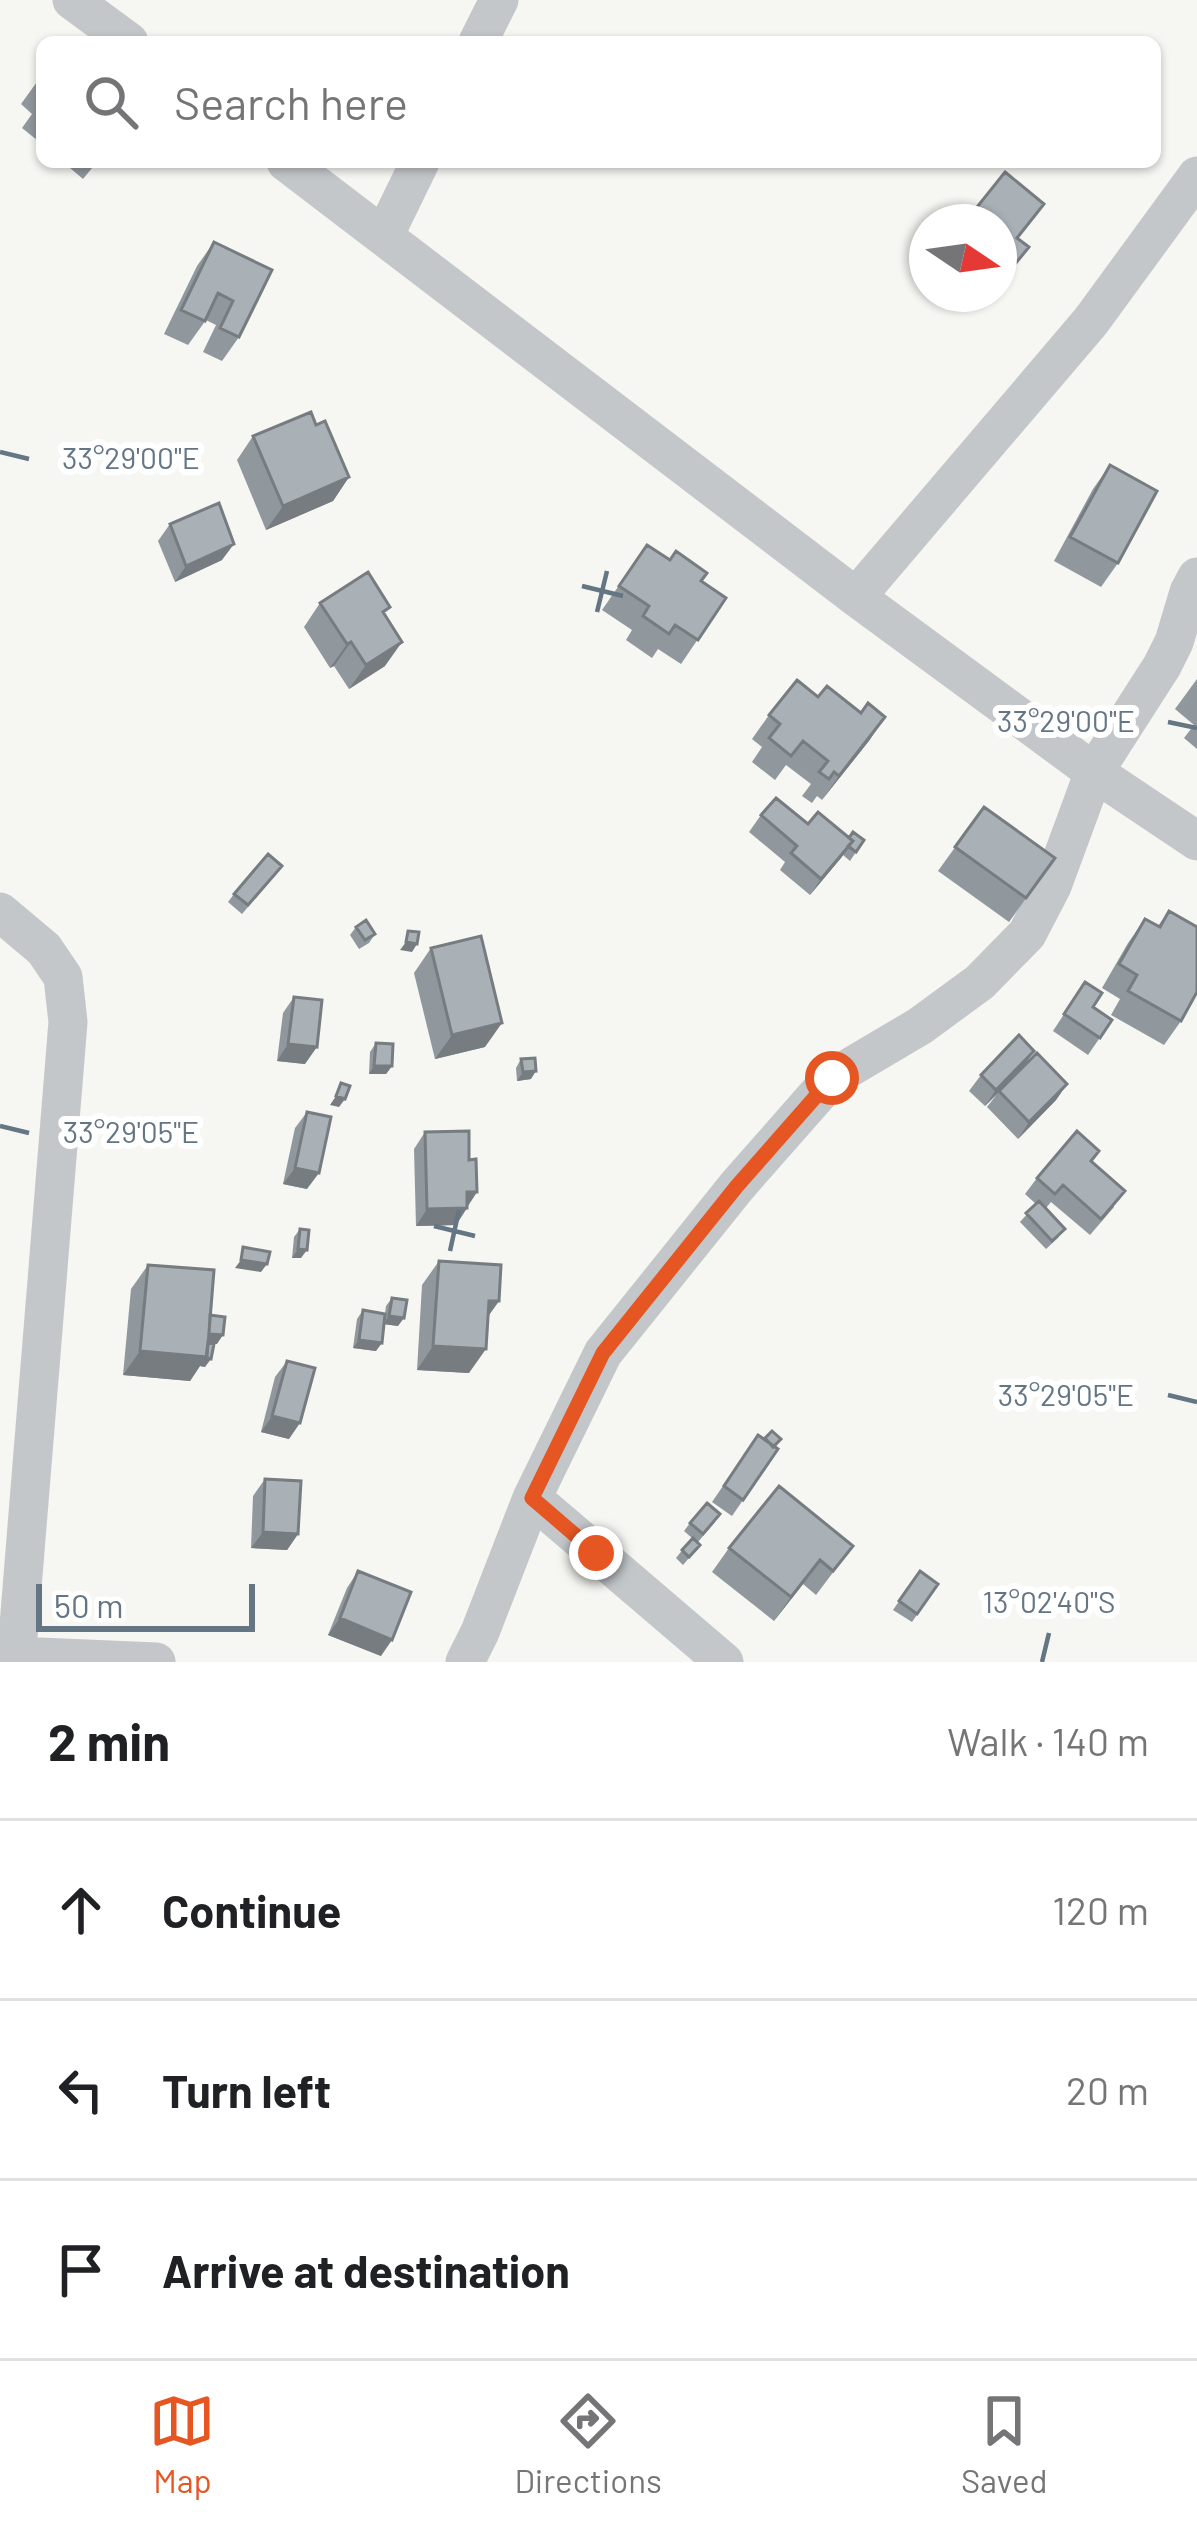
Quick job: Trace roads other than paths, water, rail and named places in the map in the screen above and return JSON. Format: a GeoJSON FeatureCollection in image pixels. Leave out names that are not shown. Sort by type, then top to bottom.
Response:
{"type":"FeatureCollection","features":[{"type":"Feature","properties":{"kind":"street"},"geometry":{"type":"LineString","coordinates":[[72,0],[121,36]]}},
{"type":"Feature","properties":{"kind":"street"},"geometry":{"type":"LineString","coordinates":[[481,36],[499,0]]}},
{"type":"Feature","properties":{"kind":"street"},"geometry":{"type":"LineString","coordinates":[[294,168],[856,597],[1094,772],[1197,841]]}},
{"type":"Feature","properties":{"kind":"street"},"geometry":{"type":"LineString","coordinates":[[384,236],[417,168]]}},
{"type":"Feature","properties":{"kind":"street"},"geometry":{"type":"LineString","coordinates":[[856,597],[1091,321],[1197,176]]}},
{"type":"Feature","properties":{"kind":"street"},"geometry":{"type":"LineString","coordinates":[[465,1662],[532,1498],[603,1353],[737,1186],[832,1078],[920,1026],[980,982],[1027,934],[1052,886],[1094,772],[1162,666],[1197,577]]}},
{"type":"Feature","properties":{"kind":"street"},"geometry":{"type":"LineString","coordinates":[[0,912],[44,949],[63,977],[68,1022],[17,1659],[156,1662]]}},
{"type":"Feature","properties":{"kind":"street"},"geometry":{"type":"LineString","coordinates":[[532,1498],[724,1662]]}}]}
